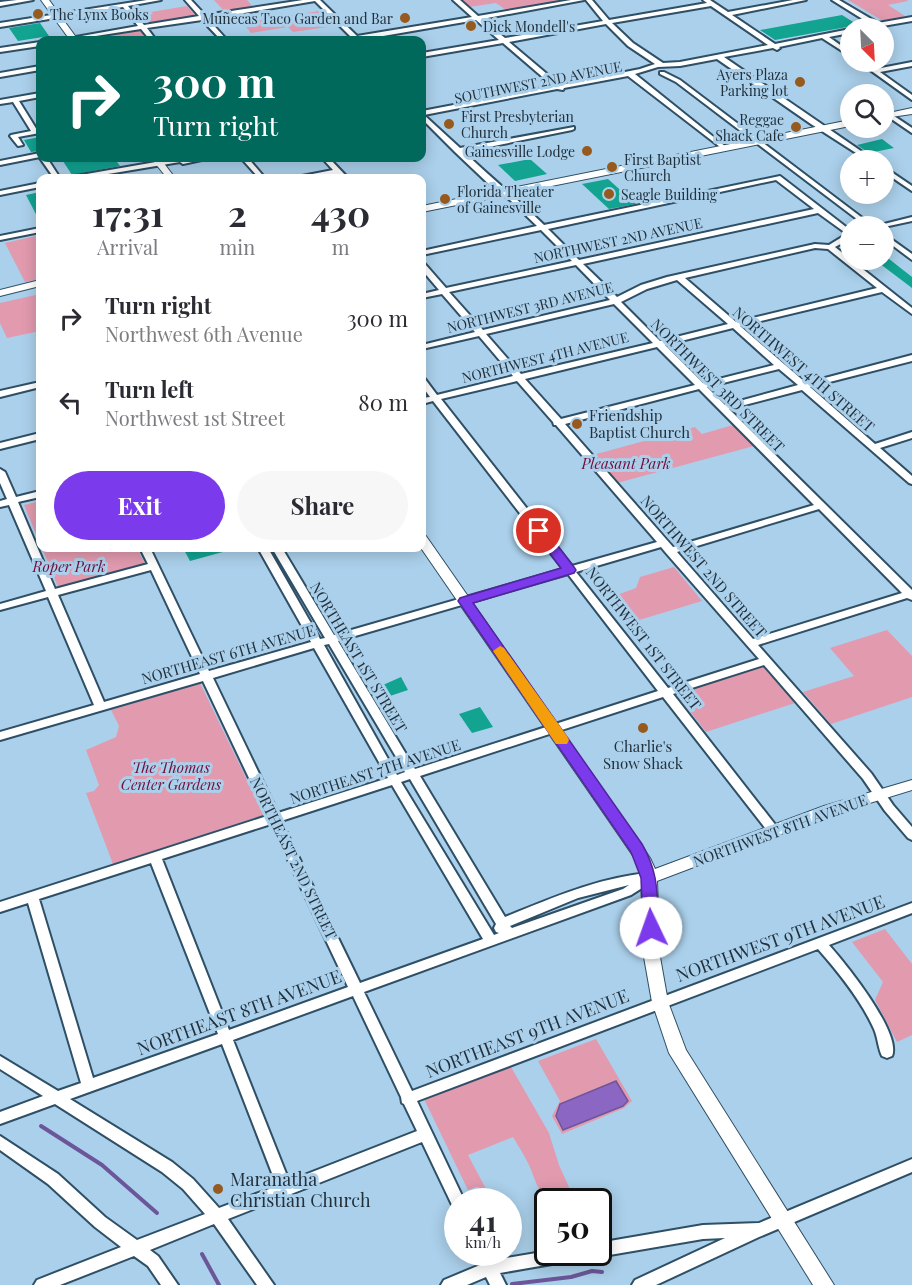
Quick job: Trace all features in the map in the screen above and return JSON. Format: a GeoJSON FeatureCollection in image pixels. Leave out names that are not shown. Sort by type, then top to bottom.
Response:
{"type":"FeatureCollection","features":[{"type":"Feature","properties":{"kind":"main road"},"geometry":{"type":"LineString","coordinates":[[45,0],[70,36]]}},
{"type":"Feature","properties":{"kind":"main road"},"geometry":{"type":"LineString","coordinates":[[894,114],[912,111]]}},
{"type":"Feature","properties":{"kind":"main road"},"geometry":{"type":"LineString","coordinates":[[426,208],[840,125]]}},
{"type":"Feature","properties":{"kind":"main road"},"geometry":{"type":"LineString","coordinates":[[0,294],[36,284]]}},
{"type":"Feature","properties":{"kind":"main road"},"geometry":{"type":"LineString","coordinates":[[0,294],[36,290]]}},
{"type":"Feature","properties":{"kind":"main road"},"geometry":{"type":"LineString","coordinates":[[426,544],[645,862],[649,878],[652,957],[660,1002],[678,1053],[824,1285]]}},
{"type":"Feature","properties":{"kind":"main road","name":"NORTHWEST 8TH AVENUE"},"geometry":{"type":"LineString","coordinates":[[649,878],[772,831],[912,785]]}},
{"type":"Feature","properties":{"kind":"street"},"geometry":{"type":"LineString","coordinates":[[0,4],[30,0]]}},
{"type":"Feature","properties":{"kind":"street"},"geometry":{"type":"LineString","coordinates":[[1,23],[158,0]]}},
{"type":"Feature","properties":{"kind":"street"},"geometry":{"type":"LineString","coordinates":[[188,0],[221,36]]}},
{"type":"Feature","properties":{"kind":"street"},"geometry":{"type":"LineString","coordinates":[[251,0],[258,8]]}},
{"type":"Feature","properties":{"kind":"street"},"geometry":{"type":"LineString","coordinates":[[94,36],[315,0],[353,36]]}},
{"type":"Feature","properties":{"kind":"street"},"geometry":{"type":"LineString","coordinates":[[456,0],[559,88]]}},
{"type":"Feature","properties":{"kind":"street"},"geometry":{"type":"LineString","coordinates":[[373,36],[581,0]]}},
{"type":"Feature","properties":{"kind":"street"},"geometry":{"type":"LineString","coordinates":[[589,0],[609,25],[647,58],[857,216]]}},
{"type":"Feature","properties":{"kind":"street"},"geometry":{"type":"LineString","coordinates":[[596,0],[599,11]]}},
{"type":"Feature","properties":{"kind":"street"},"geometry":{"type":"LineString","coordinates":[[726,14],[803,0]]}},
{"type":"Feature","properties":{"kind":"street"},"geometry":{"type":"LineString","coordinates":[[836,0],[864,18]]}},
{"type":"Feature","properties":{"kind":"street"},"geometry":{"type":"LineString","coordinates":[[426,54],[708,2],[776,47]]}},
{"type":"Feature","properties":{"kind":"street"},"geometry":{"type":"LineString","coordinates":[[124,5],[150,36]]}},
{"type":"Feature","properties":{"kind":"street"},"geometry":{"type":"LineString","coordinates":[[894,25],[912,21]]}},
{"type":"Feature","properties":{"kind":"street","name":"SOUTHWEST 2ND AVENUE"},"geometry":{"type":"LineString","coordinates":[[426,114],[840,35]]}},
{"type":"Feature","properties":{"kind":"street"},"geometry":{"type":"LineString","coordinates":[[825,38],[840,48]]}},
{"type":"Feature","properties":{"kind":"street"},"geometry":{"type":"LineString","coordinates":[[0,50],[36,45]]}},
{"type":"Feature","properties":{"kind":"street"},"geometry":{"type":"LineString","coordinates":[[720,58],[856,150]]}},
{"type":"Feature","properties":{"kind":"street"},"geometry":{"type":"LineString","coordinates":[[894,68],[912,64]]}},
{"type":"Feature","properties":{"kind":"street"},"geometry":{"type":"LineString","coordinates":[[0,75],[36,69]]}},
{"type":"Feature","properties":{"kind":"street"},"geometry":{"type":"LineString","coordinates":[[877,72],[912,98]]}},
{"type":"Feature","properties":{"kind":"street"},"geometry":{"type":"LineString","coordinates":[[631,75],[724,148]]}},
{"type":"Feature","properties":{"kind":"street"},"geometry":{"type":"LineString","coordinates":[[0,102],[36,96]]}},
{"type":"Feature","properties":{"kind":"street"},"geometry":{"type":"LineString","coordinates":[[15,99],[36,130]]}},
{"type":"Feature","properties":{"kind":"street","name":"NORTHWEST 3RD STREET"},"geometry":{"type":"LineString","coordinates":[[426,116],[457,151],[505,192],[579,263],[911,595]]}},
{"type":"Feature","properties":{"kind":"street"},"geometry":{"type":"LineString","coordinates":[[894,121],[912,131]]}},
{"type":"Feature","properties":{"kind":"street"},"geometry":{"type":"LineString","coordinates":[[457,151],[572,128]]}},
{"type":"Feature","properties":{"kind":"street"},"geometry":{"type":"LineString","coordinates":[[29,157],[13,136],[36,132]]}},
{"type":"Feature","properties":{"kind":"street"},"geometry":{"type":"LineString","coordinates":[[0,163],[36,156]]}},
{"type":"Feature","properties":{"kind":"street"},"geometry":{"type":"LineString","coordinates":[[96,174],[159,162]]}},
{"type":"Feature","properties":{"kind":"street"},"geometry":{"type":"LineString","coordinates":[[111,174],[159,162]]}},
{"type":"Feature","properties":{"kind":"street"},"geometry":{"type":"LineString","coordinates":[[248,162],[259,174]]}},
{"type":"Feature","properties":{"kind":"street"},"geometry":{"type":"LineString","coordinates":[[330,162],[342,174]]}},
{"type":"Feature","properties":{"kind":"street"},"geometry":{"type":"LineString","coordinates":[[323,174],[339,171]]}},
{"type":"Feature","properties":{"kind":"street"},"geometry":{"type":"LineString","coordinates":[[894,176],[912,189]]}},
{"type":"Feature","properties":{"kind":"street"},"geometry":{"type":"LineString","coordinates":[[426,252],[777,178],[840,226]]}},
{"type":"Feature","properties":{"kind":"street"},"geometry":{"type":"LineString","coordinates":[[0,195],[36,188]]}},
{"type":"Feature","properties":{"kind":"street","name":"NORTHWEST 2ND AVENUE"},"geometry":{"type":"LineString","coordinates":[[426,295],[821,210]]}},
{"type":"Feature","properties":{"kind":"street"},"geometry":{"type":"LineString","coordinates":[[894,223],[912,219]]}},
{"type":"Feature","properties":{"kind":"street"},"geometry":{"type":"LineString","coordinates":[[0,238],[36,231]]}},
{"type":"Feature","properties":{"kind":"street","name":"NORTHWEST 3RD AVENUE"},"geometry":{"type":"LineString","coordinates":[[426,346],[616,301],[644,287],[679,277],[815,246],[830,247],[840,240]]}},
{"type":"Feature","properties":{"kind":"street"},"geometry":{"type":"LineString","coordinates":[[894,244],[912,258]]}},
{"type":"Feature","properties":{"kind":"street"},"geometry":{"type":"LineString","coordinates":[[830,247],[912,312]]}},
{"type":"Feature","properties":{"kind":"street","name":"NORTHWEST 2ND STREET"},"geometry":{"type":"LineString","coordinates":[[426,271],[867,776],[912,835]]}},
{"type":"Feature","properties":{"kind":"street","name":"NORTHWEST 4TH STREET"},"geometry":{"type":"LineString","coordinates":[[679,277],[912,481]]}},
{"type":"Feature","properties":{"kind":"street","name":"NORTHWEST 4TH AVENUE"},"geometry":{"type":"LineString","coordinates":[[426,400],[885,289]]}},
{"type":"Feature","properties":{"kind":"street"},"geometry":{"type":"LineString","coordinates":[[722,408],[912,358]]}},
{"type":"Feature","properties":{"kind":"street"},"geometry":{"type":"LineString","coordinates":[[557,423],[780,366]]}},
{"type":"Feature","properties":{"kind":"street"},"geometry":{"type":"LineString","coordinates":[[0,392],[36,384]]}},
{"type":"Feature","properties":{"kind":"street","name":"NORTHWEST 1ST STREET"},"geometry":{"type":"LineString","coordinates":[[426,387],[772,831]]}},
{"type":"Feature","properties":{"kind":"street"},"geometry":{"type":"LineString","coordinates":[[873,447],[912,435]]}},
{"type":"Feature","properties":{"kind":"street"},"geometry":{"type":"LineString","coordinates":[[0,446],[36,437]]}},
{"type":"Feature","properties":{"kind":"street"},"geometry":{"type":"LineString","coordinates":[[0,472],[100,706]]}},
{"type":"Feature","properties":{"kind":"street"},"geometry":{"type":"LineString","coordinates":[[0,504],[36,495]]}},
{"type":"Feature","properties":{"kind":"street","name":"NORTHEAST 6TH AVENUE"},"geometry":{"type":"LineString","coordinates":[[0,736],[570,570],[820,506]]}},
{"type":"Feature","properties":{"kind":"street","name":"NORTHEAST 2ND STREET"},"geometry":{"type":"LineString","coordinates":[[147,552],[451,1188]]}},
{"type":"Feature","properties":{"kind":"street","name":"NORTHEAST 1ST STREET"},"geometry":{"type":"LineString","coordinates":[[265,552],[395,780],[491,942]]}},
{"type":"Feature","properties":{"kind":"street","name":"NORTHEAST 1ST STREET"},"geometry":{"type":"LineString","coordinates":[[279,552],[330,640],[506,929]]}},
{"type":"Feature","properties":{"kind":"street"},"geometry":{"type":"LineString","coordinates":[[0,607],[154,566]]}},
{"type":"Feature","properties":{"kind":"street"},"geometry":{"type":"LineString","coordinates":[[280,577],[292,574]]}},
{"type":"Feature","properties":{"kind":"street"},"geometry":{"type":"LineString","coordinates":[[752,643],[911,595]]}},
{"type":"Feature","properties":{"kind":"street","name":"NORTHEAST 7TH AVENUE"},"geometry":{"type":"LineString","coordinates":[[0,907],[766,660]]}},
{"type":"Feature","properties":{"kind":"street"},"geometry":{"type":"LineString","coordinates":[[353,705],[367,700]]}},
{"type":"Feature","properties":{"kind":"street"},"geometry":{"type":"LineString","coordinates":[[433,844],[450,839]]}},
{"type":"Feature","properties":{"kind":"street"},"geometry":{"type":"LineString","coordinates":[[155,857],[285,1188]]}},
{"type":"Feature","properties":{"kind":"street"},"geometry":{"type":"LineString","coordinates":[[491,942],[506,929],[627,892],[649,878]]}},
{"type":"Feature","properties":{"kind":"street"},"geometry":{"type":"LineString","coordinates":[[32,897],[89,1086]]}},
{"type":"Feature","properties":{"kind":"street","name":"NORTHWEST 9TH AVENUE"},"geometry":{"type":"LineString","coordinates":[[660,1002],[912,908]]}},
{"type":"Feature","properties":{"kind":"street","name":"NORTHEAST 8TH AVENUE"},"geometry":{"type":"LineString","coordinates":[[0,1118],[491,942]]}},
{"type":"Feature","properties":{"kind":"street"},"geometry":{"type":"LineString","coordinates":[[820,943],[837,961],[880,1026],[888,1046],[887,1052]]}},
{"type":"Feature","properties":{"kind":"street","name":"NORTHEAST 9TH AVENUE"},"geometry":{"type":"LineString","coordinates":[[407,1099],[641,1012],[660,1002]]}},
{"type":"Feature","properties":{"kind":"street"},"geometry":{"type":"LineString","coordinates":[[0,1062],[167,1167],[188,1184],[217,1216],[266,1285]]}},
{"type":"Feature","properties":{"kind":"street"},"geometry":{"type":"LineString","coordinates":[[42,1285],[425,1134]]}},
{"type":"Feature","properties":{"kind":"street"},"geometry":{"type":"LineString","coordinates":[[0,1142],[53,1179],[100,1222],[153,1261],[170,1285]]}},
{"type":"Feature","properties":{"kind":"street"},"geometry":{"type":"LineString","coordinates":[[640,1285],[759,1230],[912,1165]]}},
{"type":"Feature","properties":{"kind":"street"},"geometry":{"type":"LineString","coordinates":[[612,1248],[703,1232],[759,1230]]}},
{"type":"Feature","properties":{"kind":"street"},"geometry":{"type":"LineString","coordinates":[[449,1285],[490,1268],[534,1260]]}},
{"type":"Feature","properties":{"kind":"street"},"geometry":{"type":"LineString","coordinates":[[490,1268],[498,1285]]}},
{"type":"Feature","properties":{"kind":"green space"},"geometry":{"type":"Polygon","coordinates":[[[214,0],[247,0],[253,7],[225,12],[214,0]]]}},
{"type":"Feature","properties":{"kind":"green space"},"geometry":{"type":"Polygon","coordinates":[[[461,0],[566,0],[506,10],[496,3],[469,7],[461,0]]]}},
{"type":"Feature","properties":{"kind":"green space"},"geometry":{"type":"Polygon","coordinates":[[[848,0],[908,1],[888,5],[905,16],[894,19],[878,18],[848,0]]]}},
{"type":"Feature","properties":{"kind":"green space"},"geometry":{"type":"Polygon","coordinates":[[[187,6],[195,15],[149,25],[139,16],[153,14],[151,12],[187,6]]]}},
{"type":"Feature","properties":{"kind":"green space"},"geometry":{"type":"Polygon","coordinates":[[[319,11],[334,26],[293,32],[288,27],[251,33],[243,23],[319,11]]]}},
{"type":"Feature","properties":{"kind":"green space"},"geometry":{"type":"Polygon","coordinates":[[[141,30],[146,36],[104,36],[141,30]]]}},
{"type":"Feature","properties":{"kind":"green space"},"geometry":{"type":"Polygon","coordinates":[[[36,236],[36,280],[25,282],[5,243],[36,236]]]}},
{"type":"Feature","properties":{"kind":"green space"},"geometry":{"type":"Polygon","coordinates":[[[36,295],[36,332],[7,338],[0,323],[0,303],[36,295]]]}},
{"type":"Feature","properties":{"kind":"green space","name":"Pleasant Park"},"geometry":{"type":"Polygon","coordinates":[[[733,425],[754,446],[617,483],[593,455],[695,427],[702,434],[733,425]]]}},
{"type":"Feature","properties":{"kind":"green space"},"geometry":{"type":"Polygon","coordinates":[[[36,502],[36,534],[24,505],[36,502]]]}},
{"type":"Feature","properties":{"kind":"green space","name":"Roper Park"},"geometry":{"type":"Polygon","coordinates":[[[44,552],[139,552],[145,564],[58,587],[44,552]]]}},
{"type":"Feature","properties":{"kind":"green space"},"geometry":{"type":"Polygon","coordinates":[[[674,567],[702,601],[626,624],[606,599],[636,588],[640,577],[674,567]]]}},
{"type":"Feature","properties":{"kind":"green space"},"geometry":{"type":"Polygon","coordinates":[[[887,630],[912,656],[912,697],[831,724],[803,692],[854,676],[830,648],[887,630]]]}},
{"type":"Feature","properties":{"kind":"green space"},"geometry":{"type":"Polygon","coordinates":[[[761,666],[766,668],[795,703],[706,732],[679,697],[687,689],[761,666]]]}},
{"type":"Feature","properties":{"kind":"green space","name":"The Thomas Center Gardens"},"geometry":{"type":"Polygon","coordinates":[[[200,683],[264,815],[113,864],[86,793],[94,791],[99,785],[86,750],[116,737],[119,726],[111,710],[200,683]]]}},
{"type":"Feature","properties":{"kind":"green space"},"geometry":{"type":"Polygon","coordinates":[[[885,929],[912,964],[912,1035],[897,1042],[875,1000],[883,982],[852,942],[885,929]]]}},
{"type":"Feature","properties":{"kind":"green space"},"geometry":{"type":"Polygon","coordinates":[[[596,1039],[632,1101],[624,1108],[562,1134],[552,1116],[560,1101],[538,1061],[596,1039]]]}},
{"type":"Feature","properties":{"kind":"green space"},"geometry":{"type":"Polygon","coordinates":[[[511,1067],[549,1133],[569,1188],[538,1188],[527,1160],[513,1137],[468,1155],[485,1188],[467,1188],[424,1099],[511,1067]]]}},
{"type":"Feature","properties":{"kind":"shaded area"},"geometry":{"type":"Polygon","coordinates":[[[616,1081],[628,1101],[623,1106],[563,1130],[556,1116],[560,1104],[616,1081]]]}},
{"type":"Feature","properties":{"kind":"building"},"geometry":{"type":"Polygon","coordinates":[[[842,15],[847,18],[840,18],[840,28],[775,40],[760,30],[842,15]]]}},
{"type":"Feature","properties":{"kind":"building"},"geometry":{"type":"Polygon","coordinates":[[[40,23],[49,36],[36,36],[36,38],[18,41],[9,28],[40,23]]]}},
{"type":"Feature","properties":{"kind":"building"},"geometry":{"type":"Polygon","coordinates":[[[36,138],[36,151],[31,152],[24,140],[36,138]]]}},
{"type":"Feature","properties":{"kind":"building"},"geometry":{"type":"Polygon","coordinates":[[[882,139],[894,148],[864,150],[857,145],[882,139]]]}},
{"type":"Feature","properties":{"kind":"building"},"geometry":{"type":"Polygon","coordinates":[[[530,159],[547,174],[515,181],[498,165],[530,159]]]}},
{"type":"Feature","properties":{"kind":"building"},"geometry":{"type":"Polygon","coordinates":[[[64,162],[117,162],[120,166],[77,174],[71,174],[64,162]]]}},
{"type":"Feature","properties":{"kind":"building","name":"Seagle Building"},"geometry":{"type":"Polygon","coordinates":[[[608,179],[636,204],[609,209],[582,184],[608,179]]]}},
{"type":"Feature","properties":{"kind":"building"},"geometry":{"type":"Polygon","coordinates":[[[36,193],[36,214],[26,195],[36,193]]]}},
{"type":"Feature","properties":{"kind":"building"},"geometry":{"type":"Polygon","coordinates":[[[894,263],[912,277],[912,288],[888,270],[894,270],[894,263]]]}},
{"type":"Feature","properties":{"kind":"building"},"geometry":{"type":"Polygon","coordinates":[[[185,552],[223,552],[190,561],[185,552]]]}},
{"type":"Feature","properties":{"kind":"building"},"geometry":{"type":"Polygon","coordinates":[[[401,677],[408,690],[390,696],[383,685],[401,677]]]}},
{"type":"Feature","properties":{"kind":"building"},"geometry":{"type":"Polygon","coordinates":[[[480,707],[493,727],[472,733],[459,714],[480,707]]]}},
{"type":"Feature","properties":{"kind":"waterway"},"geometry":{"type":"LineString","coordinates":[[41,1126],[102,1165],[157,1213]]}},
{"type":"Feature","properties":{"kind":"waterway"},"geometry":{"type":"LineString","coordinates":[[202,1254],[219,1285]]}},
{"type":"Feature","properties":{"kind":"waterway"},"geometry":{"type":"LineString","coordinates":[[512,1284],[571,1277],[592,1271],[602,1272]]}},
{"type":"Feature","properties":{"kind":"slow traffic"},"geometry":{"type":"LineString","coordinates":[[500,651],[562,740]]}},
{"type":"Feature","properties":{"kind":"place","name":"The Lynx Books"},"geometry":{"type":"Point","coordinates":[38,14]}},
{"type":"Feature","properties":{"kind":"place","name":"Muñecas Taco Garden and Bar"},"geometry":{"type":"Point","coordinates":[405,18]}},
{"type":"Feature","properties":{"kind":"place","name":"Dick Mondell's"},"geometry":{"type":"Point","coordinates":[471,26]}},
{"type":"Feature","properties":{"kind":"place","name":"Ayers Plaza Parking lot"},"geometry":{"type":"Point","coordinates":[800,82]}},
{"type":"Feature","properties":{"kind":"place","name":"First Presbyterian Church"},"geometry":{"type":"Point","coordinates":[449,124]}},
{"type":"Feature","properties":{"kind":"place","name":"Reggae Shack Cafe"},"geometry":{"type":"Point","coordinates":[796,127]}},
{"type":"Feature","properties":{"kind":"place","name":"Gainesville Lodge"},"geometry":{"type":"Point","coordinates":[587,151]}},
{"type":"Feature","properties":{"kind":"place","name":"First Baptist Church"},"geometry":{"type":"Point","coordinates":[612,167]}},
{"type":"Feature","properties":{"kind":"place","name":"Seagle Building"},"geometry":{"type":"Point","coordinates":[609,194]}},
{"type":"Feature","properties":{"kind":"place","name":"Florida Theater of Gainesville"},"geometry":{"type":"Point","coordinates":[445,199]}},
{"type":"Feature","properties":{"kind":"place","name":"Friendship Baptist Church"},"geometry":{"type":"Point","coordinates":[577,424]}},
{"type":"Feature","properties":{"kind":"place","name":"Charlie's Snow Shack"},"geometry":{"type":"Point","coordinates":[643,728]}},
{"type":"Feature","properties":{"kind":"place","name":"Maranatha Christian Church"},"geometry":{"type":"Point","coordinates":[218,1189]}},
{"type":"Feature","properties":{"kind":"route"},"geometry":{"type":"LineString","coordinates":[[539,531],[570,570],[465,601],[645,862],[649,878],[651,928]]}}]}
